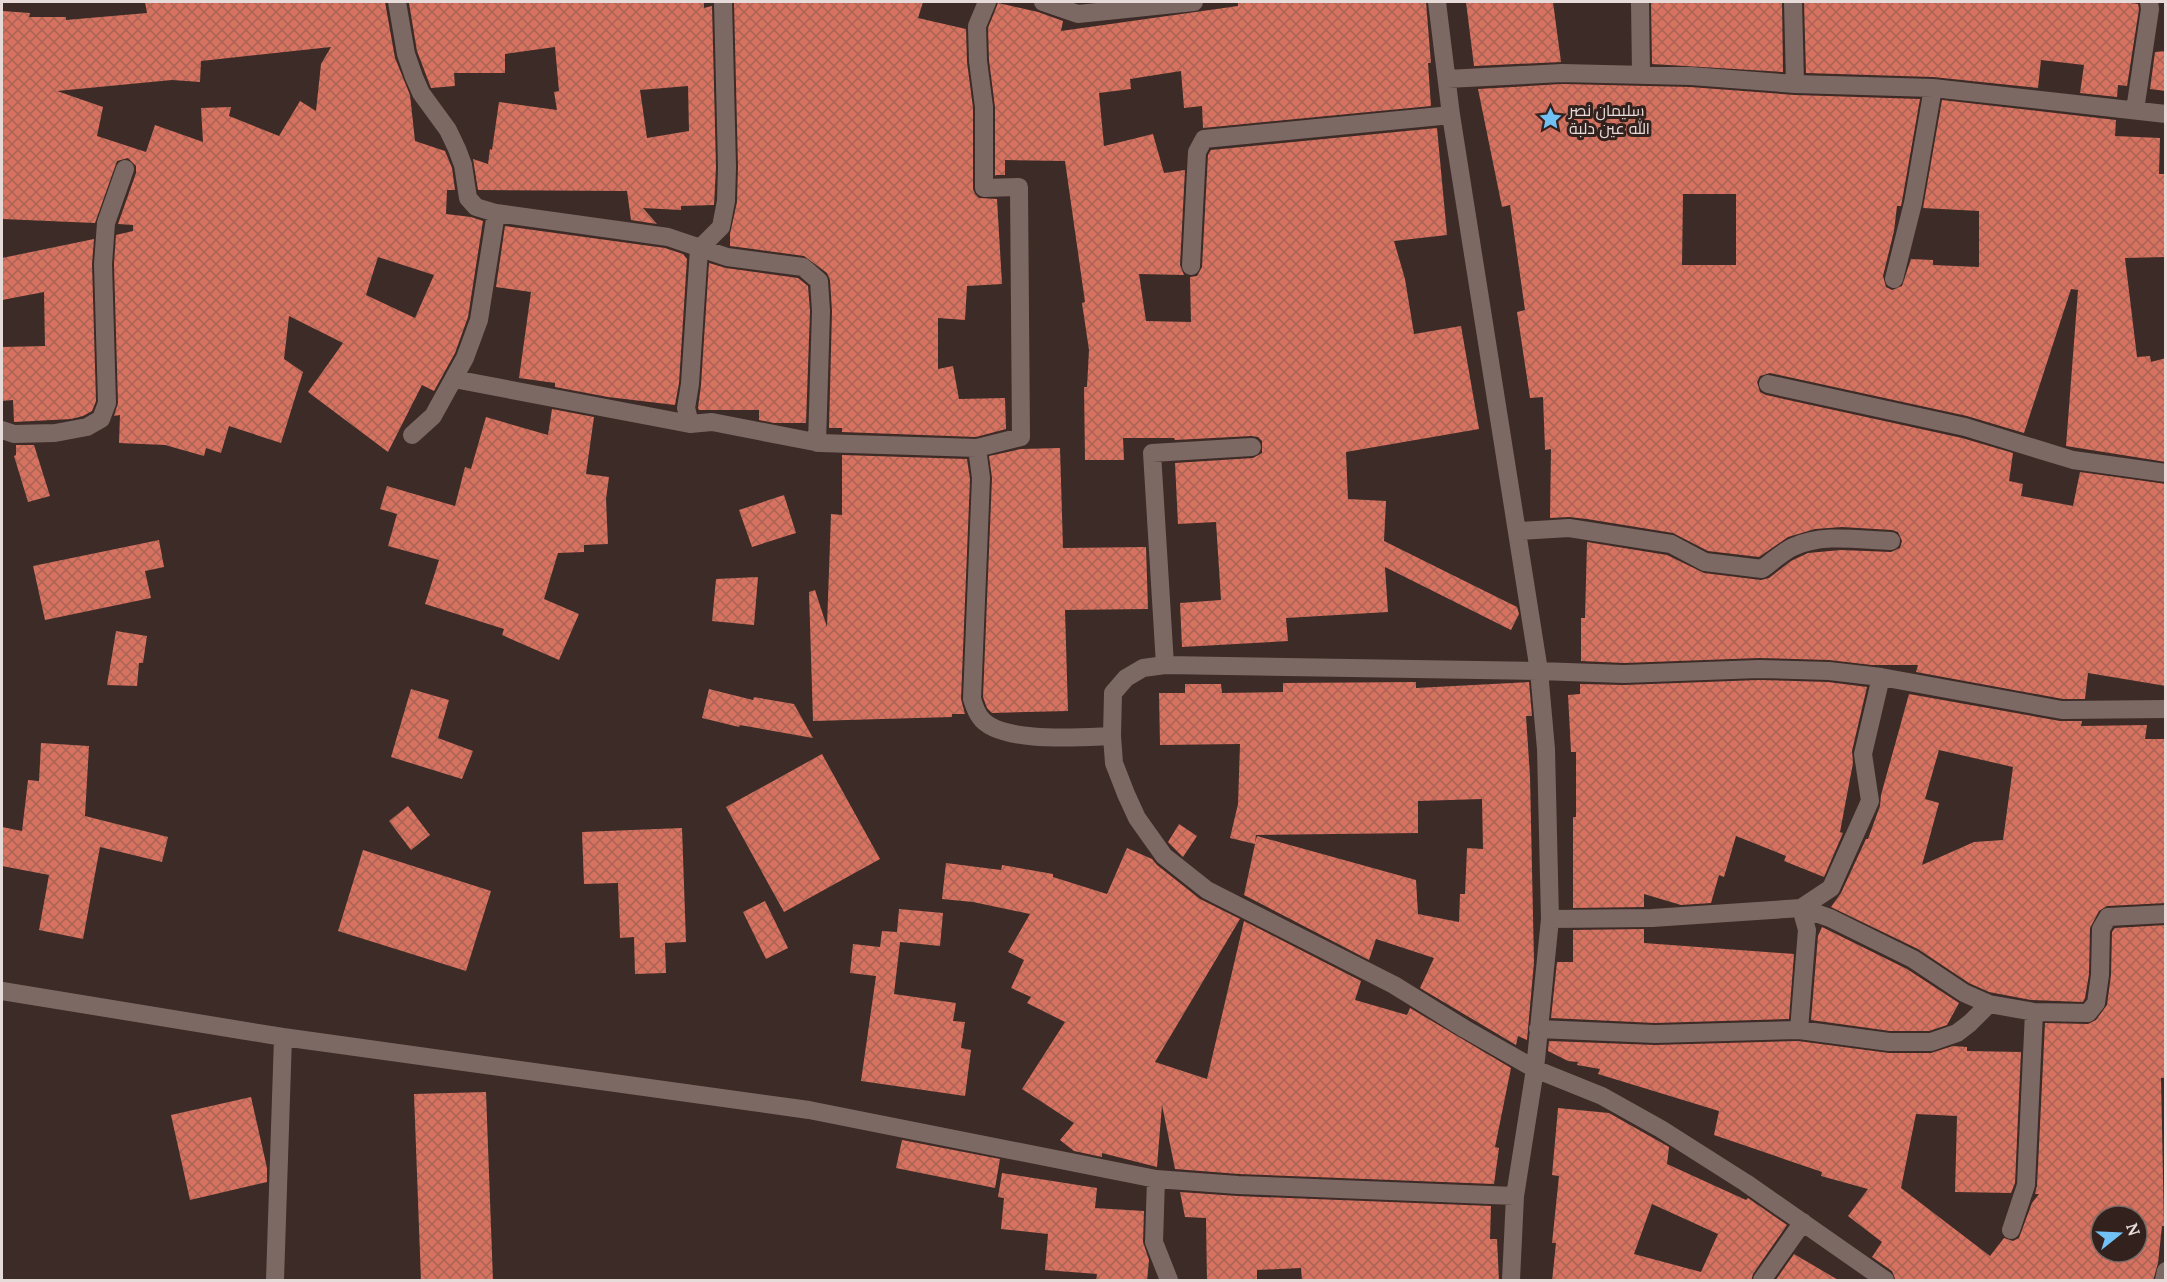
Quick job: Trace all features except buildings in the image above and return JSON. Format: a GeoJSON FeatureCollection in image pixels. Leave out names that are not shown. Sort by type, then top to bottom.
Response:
{"type":"FeatureCollection","features":[{"type":"Feature","properties":{"kind":"street"},"geometry":{"type":"LineString","coordinates":[[397,2],[406,54],[414,77],[421,93],[448,130],[465,174],[468,198],[476,207],[496,213],[668,237],[726,257],[803,267],[819,281],[821,311],[817,443]]}},
{"type":"Feature","properties":{"kind":"street"},"geometry":{"type":"LineString","coordinates":[[690,424],[686,408],[690,384],[699,249],[721,227],[726,201],[728,167],[723,2]]}},
{"type":"Feature","properties":{"kind":"street"},"geometry":{"type":"LineString","coordinates":[[454,379],[690,424],[712,422],[817,443],[977,448],[1021,436],[1019,187],[984,188],[984,106],[978,61],[977,26],[987,2]]}},
{"type":"Feature","properties":{"kind":"street"},"geometry":{"type":"LineString","coordinates":[[1043,2],[1078,14],[1152,3],[1194,2]]}},
{"type":"Feature","properties":{"kind":"street"},"geometry":{"type":"LineString","coordinates":[[1437,2],[1451,115],[1539,671],[1546,749],[1550,919],[1535,1069],[1515,1196],[1511,1281]]}},
{"type":"Feature","properties":{"kind":"street"},"geometry":{"type":"LineString","coordinates":[[1640,2],[1641,74]]}},
{"type":"Feature","properties":{"kind":"street"},"geometry":{"type":"LineString","coordinates":[[1793,2],[1795,84]]}},
{"type":"Feature","properties":{"kind":"street"},"geometry":{"type":"LineString","coordinates":[[2135,110],[2150,9],[2149,2]]}},
{"type":"Feature","properties":{"kind":"street"},"geometry":{"type":"LineString","coordinates":[[1447,79],[1562,73],[1641,74],[1795,84],[1933,88],[2166,114]]}},
{"type":"Feature","properties":{"kind":"street"},"geometry":{"type":"LineString","coordinates":[[1894,279],[1913,203],[1933,88]]}},
{"type":"Feature","properties":{"kind":"street"},"geometry":{"type":"LineString","coordinates":[[1191,266],[1197,153],[1204,139],[1451,115]]}},
{"type":"Feature","properties":{"kind":"street"},"geometry":{"type":"LineString","coordinates":[[2,430],[14,435],[55,433],[87,427],[101,419],[107,403],[103,264],[106,223],[125,169]]}},
{"type":"Feature","properties":{"kind":"street"},"geometry":{"type":"LineString","coordinates":[[412,435],[433,416],[465,358],[479,320],[496,213]]}},
{"type":"Feature","properties":{"kind":"street"},"geometry":{"type":"LineString","coordinates":[[1768,384],[1965,428],[2073,460],[2166,473]]}},
{"type":"Feature","properties":{"kind":"street"},"geometry":{"type":"LineString","coordinates":[[1164,665],[1152,453],[1252,447]]}},
{"type":"Feature","properties":{"kind":"street"},"geometry":{"type":"LineString","coordinates":[[977,448],[981,478],[972,699],[980,718],[1004,733],[1055,737],[1112,736]]}},
{"type":"Feature","properties":{"kind":"street"},"geometry":{"type":"LineString","coordinates":[[1518,531],[1569,528],[1671,543],[1705,562],[1762,568],[1791,548],[1809,541],[1826,539],[1891,542]]}},
{"type":"Feature","properties":{"kind":"street"},"geometry":{"type":"LineString","coordinates":[[1885,1281],[1803,1222],[1661,1129],[1602,1096],[1535,1069],[1394,985],[1207,890],[1164,856],[1137,818],[1114,763],[1113,693],[1126,678],[1143,668],[1164,665],[1624,674],[1759,669],[1829,671],[1881,677],[2062,710],[2166,709]]}},
{"type":"Feature","properties":{"kind":"street"},"geometry":{"type":"LineString","coordinates":[[1801,908],[1831,888],[1870,801],[1863,754],[1881,677]]}},
{"type":"Feature","properties":{"kind":"street"},"geometry":{"type":"LineString","coordinates":[[1550,919],[1652,918],[1801,908],[1830,918],[1904,955],[1964,993],[1989,1004],[2034,1012],[2088,1013],[2096,1004],[2100,975],[2101,929],[2108,917],[2166,914]]}},
{"type":"Feature","properties":{"kind":"street"},"geometry":{"type":"LineString","coordinates":[[1799,1030],[1806,930],[1801,908]]}},
{"type":"Feature","properties":{"kind":"street"},"geometry":{"type":"LineString","coordinates":[[2,991],[283,1037],[809,1110],[1156,1179],[1238,1185],[1515,1196]]}},
{"type":"Feature","properties":{"kind":"street"},"geometry":{"type":"LineString","coordinates":[[1538,1029],[1655,1034],[1799,1030],[1889,1042],[1931,1042],[1957,1033],[1971,1023],[1989,1004]]}},
{"type":"Feature","properties":{"kind":"street"},"geometry":{"type":"LineString","coordinates":[[2011,1230],[2026,1185],[2034,1012]]}},
{"type":"Feature","properties":{"kind":"street"},"geometry":{"type":"LineString","coordinates":[[274,1281],[283,1037]]}},
{"type":"Feature","properties":{"kind":"street"},"geometry":{"type":"LineString","coordinates":[[1156,1179],[1154,1242],[1169,1281]]}},
{"type":"Feature","properties":{"kind":"street"},"geometry":{"type":"LineString","coordinates":[[1762,1281],[1803,1222]]}},
{"type":"Feature","properties":{"kind":"street"},"geometry":{"type":"LineString","coordinates":[[2164,1281],[2166,1271]]}},
{"type":"Feature","properties":{"kind":"place","name":"سليمان نصر الله عين دلبة"},"geometry":{"type":"Point","coordinates":[1551,119]}}]}
